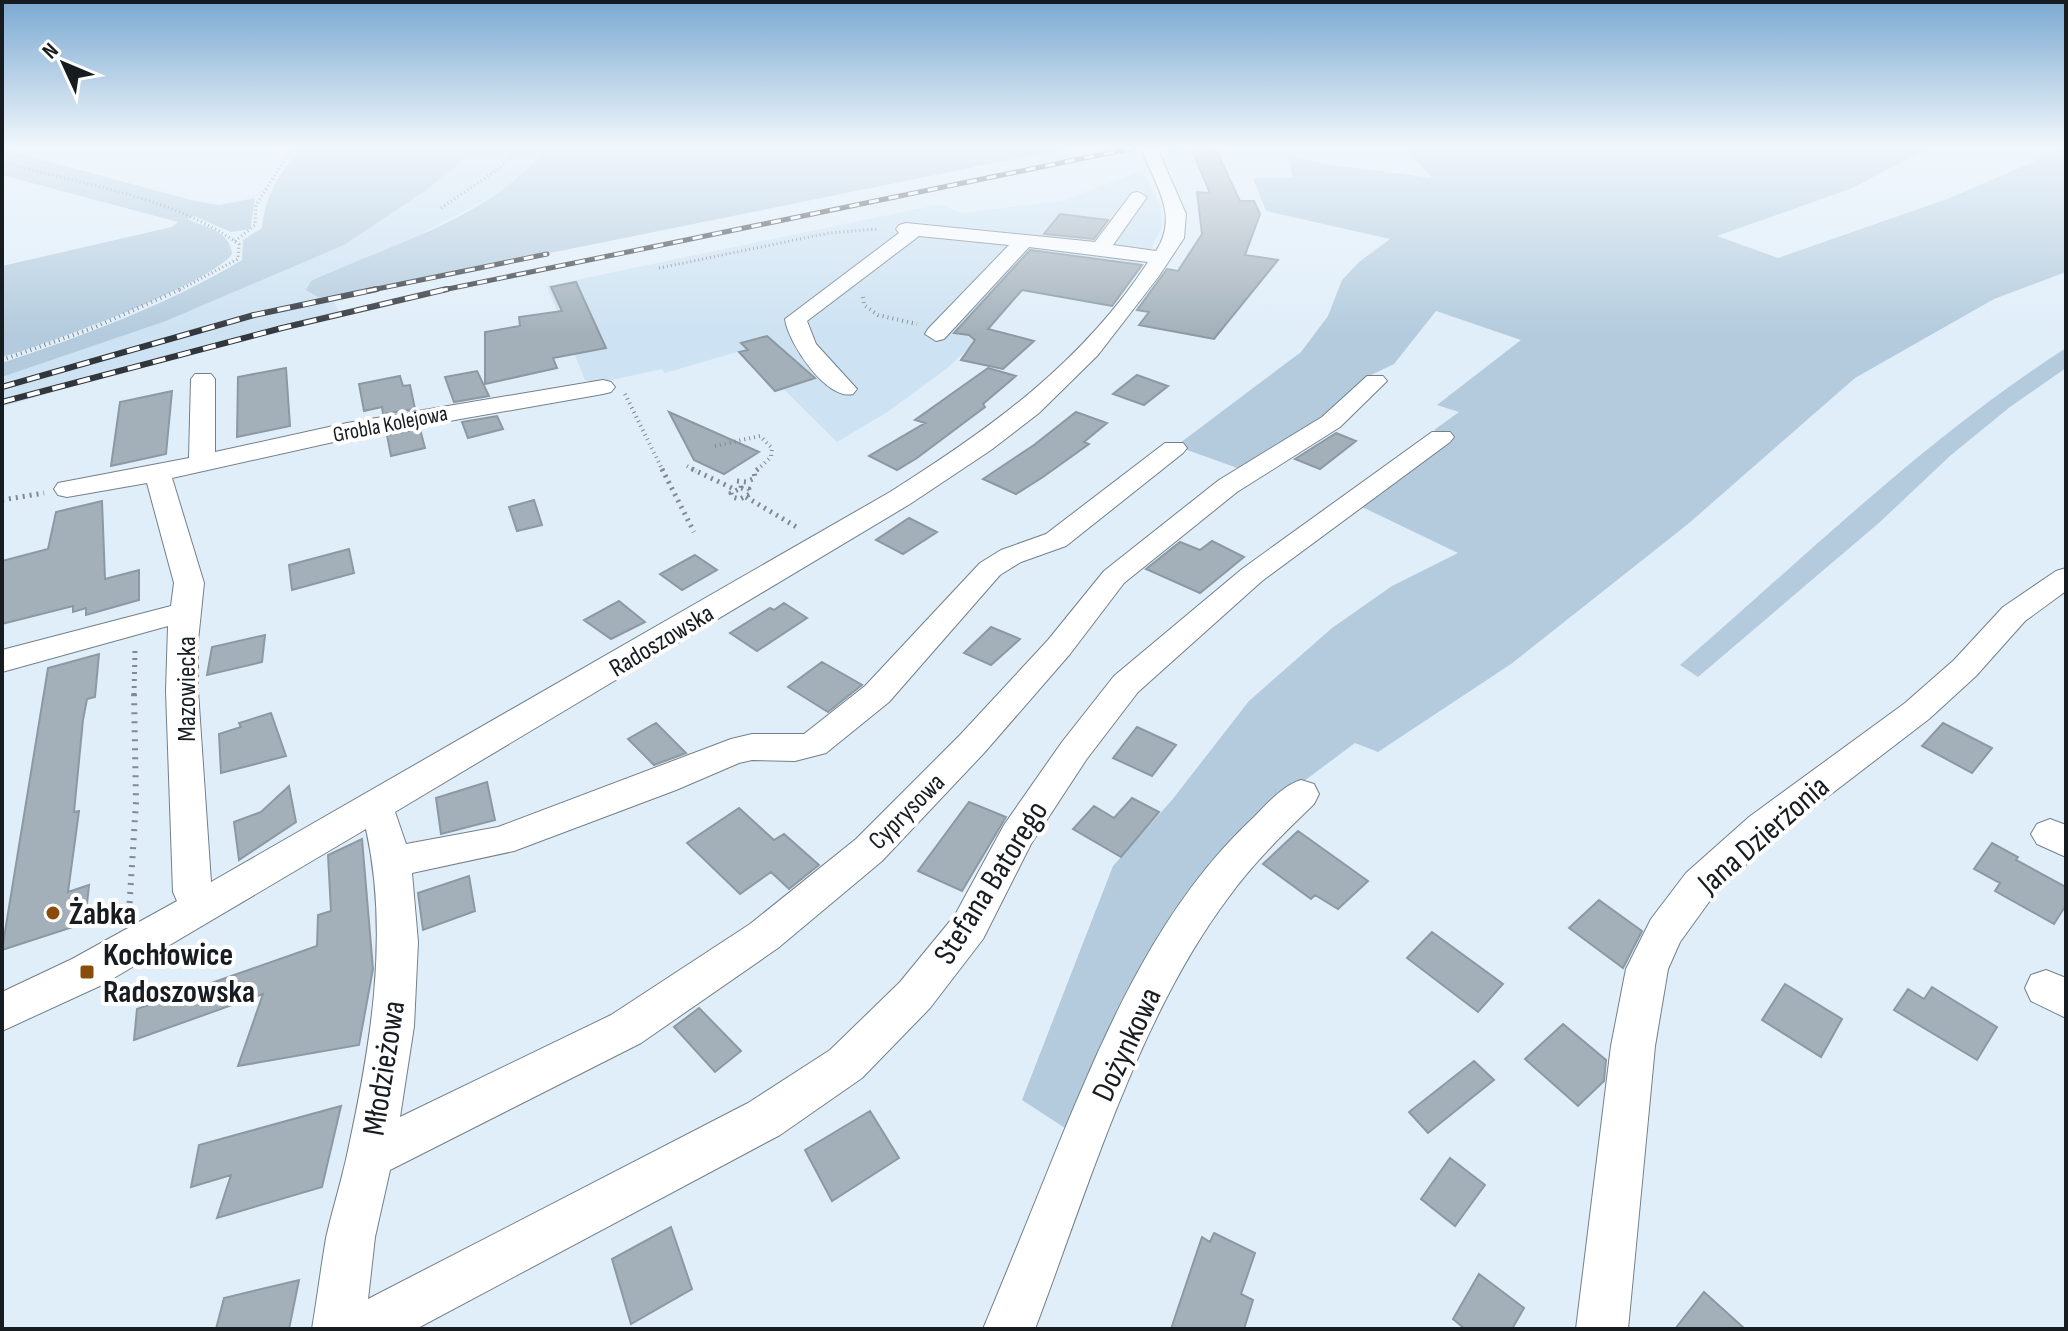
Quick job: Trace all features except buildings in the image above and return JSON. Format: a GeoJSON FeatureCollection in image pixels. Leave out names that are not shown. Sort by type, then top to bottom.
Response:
{"type":"FeatureCollection","features":[{"type":"Feature","properties":{"kind":"street"},"geometry":{"type":"LineString","coordinates":[[1100,249],[1128,210]]}},
{"type":"Feature","properties":{"kind":"street","name":"Radoszowska"},"geometry":{"type":"LineString","coordinates":[[2,1012],[87,972],[371,809],[861,521],[982,445],[1030,408],[1090,350],[1174,238],[1178,221],[1176,210]]}},
{"type":"Feature","properties":{"kind":"street"},"geometry":{"type":"LineString","coordinates":[[845,389],[802,340],[796,319],[911,229],[1161,258]]}},
{"type":"Feature","properties":{"kind":"street"},"geometry":{"type":"LineString","coordinates":[[939,331],[1024,241]]}},
{"type":"Feature","properties":{"kind":"street"},"geometry":{"type":"LineString","coordinates":[[202,462],[203,379]]}},
{"type":"Feature","properties":{"kind":"street","name":"Cyprysowa"},"geometry":{"type":"LineString","coordinates":[[370,1156],[509,1090],[626,1029],[764,936],[879,839],[1059,647],[1114,577],[1228,486],[1331,422],[1375,381]]}},
{"type":"Feature","properties":{"kind":"street","name":"Grobla Kolejowa"},"geometry":{"type":"LineString","coordinates":[[67,489],[157,473],[347,431],[603,387]]}},
{"type":"Feature","properties":{"kind":"street","name":"Stefana Batorego"},"geometry":{"type":"LineString","coordinates":[[363,1329],[764,1119],[846,1064],[915,995],[969,927],[1017,835],[1074,751],[1126,684],[1252,575],[1441,437]]}},
{"type":"Feature","properties":{"kind":"street"},"geometry":{"type":"LineString","coordinates":[[392,862],[501,841],[663,781],[731,752],[752,747],[795,748],[814,744],[877,694],[990,569],[1021,551],[1056,540],[1174,448]]}},
{"type":"Feature","properties":{"kind":"street","name":"Mazowiecka"},"geometry":{"type":"LineString","coordinates":[[157,473],[189,583],[182,641],[182,710],[192,892],[201,907]]}},
{"type":"Feature","properties":{"kind":"street","name":"Jana Dzierżonia"},"geometry":{"type":"LineString","coordinates":[[1602,1329],[1633,1046],[1647,969],[1665,931],[1700,884],[1762,827],[1917,711],[1965,668],[2014,614],[2066,577]]}},
{"type":"Feature","properties":{"kind":"street"},"geometry":{"type":"LineString","coordinates":[[2,661],[188,611]]}},
{"type":"Feature","properties":{"kind":"street","name":"Dożynkowa"},"geometry":{"type":"LineString","coordinates":[[1009,1329],[1119,1051],[1169,955],[1213,888],[1252,841],[1301,794]]}},
{"type":"Feature","properties":{"kind":"street","name":"Młodzieżowa"},"geometry":{"type":"LineString","coordinates":[[338,1329],[351,1237],[370,1156],[393,1026],[398,942],[392,862],[382,821],[371,809]]}},
{"type":"Feature","properties":{"kind":"path"},"geometry":{"type":"LineString","coordinates":[[2,360],[71,337],[196,284],[238,259],[239,244],[219,227],[172,210]]}},
{"type":"Feature","properties":{"kind":"path"},"geometry":{"type":"LineString","coordinates":[[235,241],[255,225],[256,210]]}},
{"type":"Feature","properties":{"kind":"path"},"geometry":{"type":"LineString","coordinates":[[659,268],[829,233],[911,229]]}},
{"type":"Feature","properties":{"kind":"path"},"geometry":{"type":"LineString","coordinates":[[865,293],[864,305],[878,315],[939,331]]}},
{"type":"Feature","properties":{"kind":"path"},"geometry":{"type":"LineString","coordinates":[[603,387],[619,387],[623,391],[694,532]]}},
{"type":"Feature","properties":{"kind":"path"},"geometry":{"type":"LineString","coordinates":[[715,446],[760,436],[772,448],[771,457],[754,472],[755,478],[739,485],[732,497],[746,497],[804,532]]}},
{"type":"Feature","properties":{"kind":"path"},"geometry":{"type":"LineString","coordinates":[[687,466],[750,490],[746,497]]}},
{"type":"Feature","properties":{"kind":"path"},"geometry":{"type":"LineString","coordinates":[[2,500],[67,489]]}},
{"type":"Feature","properties":{"kind":"path"},"geometry":{"type":"LineString","coordinates":[[129,920],[136,802],[133,714],[136,625]]}},
{"type":"Feature","properties":{"kind":"shaded area"},"geometry":{"type":"Polygon","coordinates":[[[133,210],[253,210],[250,229],[231,232],[194,216],[187,219],[208,227],[227,240],[232,254],[217,267],[160,297],[88,327],[2,357],[2,266],[172,227],[178,222],[133,210]]]}},
{"type":"Feature","properties":{"kind":"shaded area"},"geometry":{"type":"Polygon","coordinates":[[[265,210],[396,210],[344,245],[166,321],[2,377],[2,363],[125,318],[185,291],[242,260],[243,240],[262,228],[265,210]]]}},
{"type":"Feature","properties":{"kind":"shaded area"},"geometry":{"type":"Polygon","coordinates":[[[396,210],[466,210],[404,243],[330,272],[318,297],[332,297],[340,315],[237,339],[2,407],[2,377],[166,321],[344,245],[396,210]]]}},
{"type":"Feature","properties":{"kind":"shaded area"},"geometry":{"type":"Polygon","coordinates":[[[762,210],[332,297],[318,297],[306,290],[311,281],[468,212],[762,210]]]}},
{"type":"Feature","properties":{"kind":"shaded area"},"geometry":{"type":"Polygon","coordinates":[[[912,210],[954,210],[960,213],[985,210],[1160,210],[1162,227],[1152,247],[1122,289],[1025,285],[981,337],[946,369],[889,411],[837,442],[744,350],[665,373],[662,369],[598,383],[585,380],[547,286],[912,210]]]}},
{"type":"Feature","properties":{"kind":"shaded area"},"geometry":{"type":"Polygon","coordinates":[[[1790,210],[1717,236],[1778,258],[1915,210],[2066,210],[2066,272],[1994,299],[1855,378],[1688,524],[1511,664],[1378,752],[1355,743],[1292,790],[1068,1130],[1022,1100],[1113,866],[1172,800],[1249,701],[1332,628],[1392,586],[1458,553],[1360,506],[1452,438],[1434,430],[1459,412],[1437,405],[1521,340],[1436,311],[1394,364],[1371,375],[1323,418],[1243,470],[1176,446],[1301,352],[1328,316],[1342,280],[1359,262],[1390,239],[1266,211],[1790,210]]]}},
{"type":"Feature","properties":{"kind":"shaded area"},"geometry":{"type":"Polygon","coordinates":[[[2066,348],[2066,368],[2010,407],[1951,455],[1880,522],[1698,677],[1680,665],[1916,459],[2014,383],[2066,348]]]}},
{"type":"Feature","properties":{"kind":"railway"},"geometry":{"type":"LineString","coordinates":[[442,290],[831,210]]}},
{"type":"Feature","properties":{"kind":"railway"},"geometry":{"type":"LineString","coordinates":[[367,291],[547,254]]}},
{"type":"Feature","properties":{"kind":"railway"},"geometry":{"type":"LineString","coordinates":[[2,387],[254,315],[377,289]]}},
{"type":"Feature","properties":{"kind":"railway"},"geometry":{"type":"LineString","coordinates":[[442,290],[447,289]]}},
{"type":"Feature","properties":{"kind":"railway"},"geometry":{"type":"LineString","coordinates":[[2,402],[282,328],[442,290]]}},
{"type":"Feature","properties":{"kind":"railway"},"geometry":{"type":"LineString","coordinates":[[438,291],[442,290]]}},
{"type":"Feature","properties":{"kind":"place","name":"Żabka"},"geometry":{"type":"Point","coordinates":[53,913]}},
{"type":"Feature","properties":{"kind":"place","name":"Kochłowice Radoszowska"},"geometry":{"type":"Point","coordinates":[87,972]}}]}
